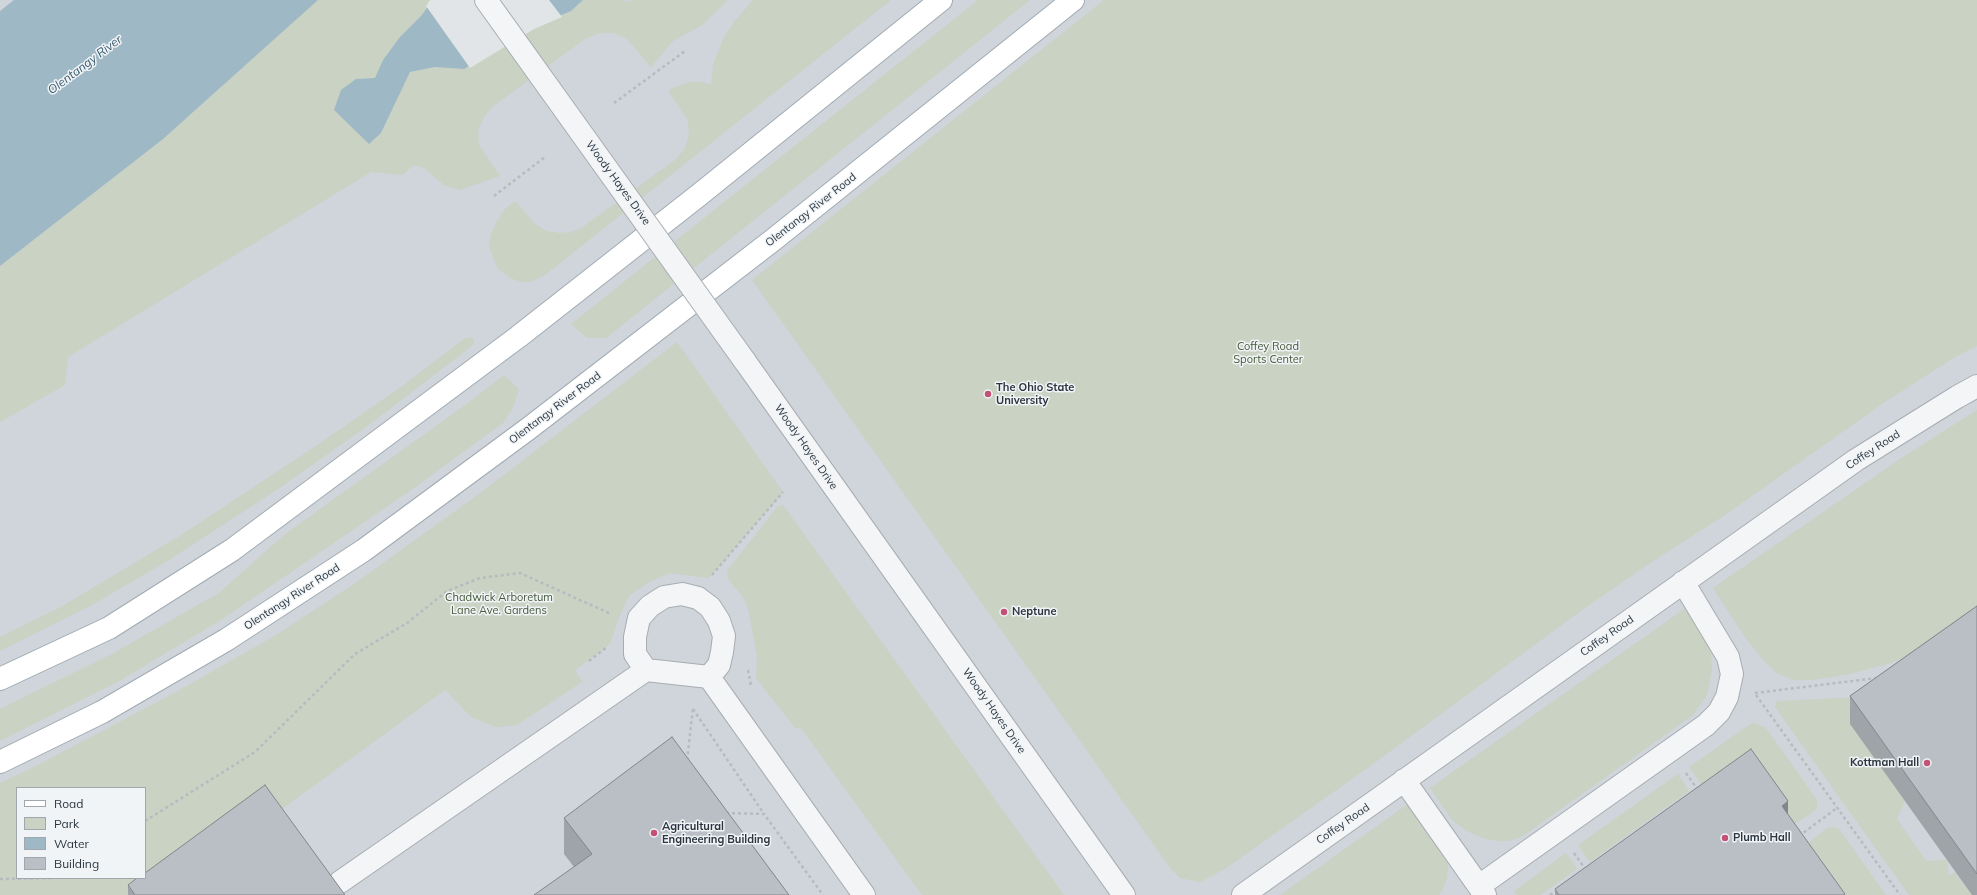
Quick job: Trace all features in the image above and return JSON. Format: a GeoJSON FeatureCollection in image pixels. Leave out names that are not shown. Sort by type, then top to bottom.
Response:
{"type":"FeatureCollection","features":[{"type":"Feature","properties":{"kind":"main road"},"geometry":{"type":"LineString","coordinates":[[0,679],[108,628],[232,550],[518,337],[699,195],[941,0]]}},
{"type":"Feature","properties":{"kind":"main road","name":"Olentangy River Road"},"geometry":{"type":"LineString","coordinates":[[0,762],[102,712],[226,640],[364,550],[528,429],[760,250],[1073,0]]}},
{"type":"Feature","properties":{"kind":"street","name":"Woody Hayes Drive"},"geometry":{"type":"LineString","coordinates":[[486,0],[1124,895]]}},
{"type":"Feature","properties":{"kind":"street","name":"Coffey Road"},"geometry":{"type":"LineString","coordinates":[[1243,895],[1856,460],[1977,386]]}},
{"type":"Feature","properties":{"kind":"street"},"geometry":{"type":"LineString","coordinates":[[1404,780],[1482,891],[1706,725],[1719,712],[1727,697],[1732,674],[1728,657],[1683,582]]}},
{"type":"Feature","properties":{"kind":"street"},"geometry":{"type":"LineString","coordinates":[[646,670],[635,654],[634,637],[639,618],[650,606],[664,597],[682,594],[698,598],[710,606],[719,620],[724,636],[722,652],[719,665],[709,677]]}},
{"type":"Feature","properties":{"kind":"street"},"geometry":{"type":"LineString","coordinates":[[340,882],[646,670],[709,677],[864,895]]}},
{"type":"Feature","properties":{"kind":"path"},"geometry":{"type":"LineString","coordinates":[[614,103],[685,51]]}},
{"type":"Feature","properties":{"kind":"path"},"geometry":{"type":"LineString","coordinates":[[494,196],[545,157]]}},
{"type":"Feature","properties":{"kind":"path"},"geometry":{"type":"LineString","coordinates":[[709,578],[783,492]]}},
{"type":"Feature","properties":{"kind":"path"},"geometry":{"type":"LineString","coordinates":[[146,820],[255,752],[355,654],[407,623],[447,591],[480,578],[520,573],[612,614]]}},
{"type":"Feature","properties":{"kind":"path"},"geometry":{"type":"LineString","coordinates":[[1727,697],[1878,678]]}},
{"type":"Feature","properties":{"kind":"path"},"geometry":{"type":"LineString","coordinates":[[1755,693],[1900,895]]}},
{"type":"Feature","properties":{"kind":"path"},"geometry":{"type":"LineString","coordinates":[[686,767],[693,708],[764,814],[823,895]]}},
{"type":"Feature","properties":{"kind":"path"},"geometry":{"type":"LineString","coordinates":[[1685,772],[1702,796]]}},
{"type":"Feature","properties":{"kind":"path"},"geometry":{"type":"LineString","coordinates":[[1691,794],[1698,790]]}},
{"type":"Feature","properties":{"kind":"path"},"geometry":{"type":"LineString","coordinates":[[1795,839],[1838,808]]}},
{"type":"Feature","properties":{"kind":"path"},"geometry":{"type":"LineString","coordinates":[[724,813],[764,814]]}},
{"type":"Feature","properties":{"kind":"path"},"geometry":{"type":"LineString","coordinates":[[1573,851],[1590,875]]}},
{"type":"Feature","properties":{"kind":"path"},"geometry":{"type":"LineString","coordinates":[[1580,874],[1592,865]]}},
{"type":"Feature","properties":{"kind":"path"},"geometry":{"type":"LineString","coordinates":[[0,879],[16,879]]}},
{"type":"Feature","properties":{"kind":"path"},"geometry":{"type":"LineString","coordinates":[[1550,895],[1562,886]]}},
{"type":"Feature","properties":{"kind":"shaded area","name":"The Ohio State University"},"geometry":{"type":"Polygon","coordinates":[[[0,0],[1977,0],[1977,895],[0,895],[0,0]]]}},
{"type":"Feature","properties":{"kind":"green space"},"geometry":{"type":"Polygon","coordinates":[[[318,0],[433,0],[421,16],[400,37],[383,60],[375,78],[356,79],[401,87],[410,72],[435,67],[464,69],[533,27],[571,11],[583,0],[621,0],[630,2],[633,0],[728,0],[702,25],[673,41],[651,67],[627,39],[614,33],[600,33],[585,39],[492,107],[484,117],[478,131],[479,145],[500,176],[459,190],[444,185],[424,168],[413,165],[403,175],[371,172],[68,357],[65,385],[0,422],[0,266],[163,139],[318,0]]]}},
{"type":"Feature","properties":{"kind":"green space"},"geometry":{"type":"Polygon","coordinates":[[[753,0],[891,0],[545,275],[533,281],[522,282],[510,278],[498,269],[489,247],[491,234],[504,210],[515,201],[534,223],[546,231],[560,233],[570,232],[580,229],[675,160],[684,150],[689,136],[688,121],[668,90],[689,82],[711,84],[713,65],[724,37],[734,22],[753,0]]]}},
{"type":"Feature","properties":{"kind":"green space"},"geometry":{"type":"Polygon","coordinates":[[[978,0],[1030,0],[606,338],[587,338],[571,324],[978,0]]]}},
{"type":"Feature","properties":{"kind":"green space","name":"Coffey Road Sports Center"},"geometry":{"type":"Polygon","coordinates":[[[1104,0],[1977,0],[1977,346],[1955,357],[1885,402],[1725,515],[1650,563],[1582,610],[1373,764],[1225,869],[1200,882],[1180,878],[1171,869],[752,280],[1104,0]]]}},
{"type":"Feature","properties":{"kind":"green space"},"geometry":{"type":"Polygon","coordinates":[[[470,337],[474,340],[472,346],[366,427],[281,487],[169,560],[90,606],[0,651],[0,637],[59,608],[178,537],[316,446],[401,387],[464,339],[470,337]]]}},
{"type":"Feature","properties":{"kind":"green space","name":"Chadwick Arboretum Lane Ave. Gardens"},"geometry":{"type":"Polygon","coordinates":[[[677,342],[783,492],[709,578],[670,573],[649,582],[629,596],[619,617],[610,644],[575,670],[582,682],[517,725],[496,727],[471,717],[445,690],[164,895],[0,895],[0,783],[38,765],[178,691],[276,635],[354,584],[479,494],[677,342]]]}},
{"type":"Feature","properties":{"kind":"green space"},"geometry":{"type":"Polygon","coordinates":[[[504,375],[519,389],[513,408],[503,423],[414,488],[221,620],[121,680],[0,741],[0,709],[112,654],[219,593],[284,535],[468,403],[504,375]]]}},
{"type":"Feature","properties":{"kind":"green space"},"geometry":{"type":"Polygon","coordinates":[[[1977,410],[1977,608],[1926,649],[1891,663],[1850,674],[1814,680],[1793,680],[1778,674],[1763,660],[1745,637],[1713,588],[1900,459],[1977,410]]]}},
{"type":"Feature","properties":{"kind":"green space"},"geometry":{"type":"Polygon","coordinates":[[[783,505],[1064,895],[922,895],[801,728],[795,728],[756,678],[757,656],[748,609],[743,597],[728,579],[727,571],[777,507],[783,505]]]}},
{"type":"Feature","properties":{"kind":"green space"},"geometry":{"type":"Polygon","coordinates":[[[1690,605],[1711,651],[1712,670],[1707,695],[1693,715],[1523,836],[1509,841],[1497,841],[1482,838],[1467,831],[1453,821],[1430,788],[1690,605]]]}},
{"type":"Feature","properties":{"kind":"green space"},"geometry":{"type":"Polygon","coordinates":[[[1879,696],[1850,724],[1905,801],[1897,819],[1926,861],[1947,860],[1949,876],[1955,872],[1972,895],[1909,895],[1775,707],[1777,701],[1879,696]]]}},
{"type":"Feature","properties":{"kind":"green space"},"geometry":{"type":"Polygon","coordinates":[[[1752,723],[1766,728],[1817,800],[1817,809],[1788,829],[1715,803],[1689,767],[1752,723]]]}},
{"type":"Feature","properties":{"kind":"green space"},"geometry":{"type":"Polygon","coordinates":[[[1678,774],[1689,791],[1590,862],[1578,845],[1678,774]]]}},
{"type":"Feature","properties":{"kind":"green space"},"geometry":{"type":"Polygon","coordinates":[[[1408,804],[1443,853],[1448,864],[1447,878],[1439,895],[1280,895],[1408,804]]]}},
{"type":"Feature","properties":{"kind":"green space"},"geometry":{"type":"Polygon","coordinates":[[[1834,827],[1839,829],[1886,895],[1825,895],[1795,852],[1828,828],[1834,827]]]}},
{"type":"Feature","properties":{"kind":"green space"},"geometry":{"type":"Polygon","coordinates":[[[1566,853],[1577,869],[1540,895],[1517,895],[1514,891],[1566,853]]]}},
{"type":"Feature","properties":{"kind":"water","name":"Olentangy River"},"geometry":{"type":"Polygon","coordinates":[[[14,0],[318,0],[163,139],[0,266],[0,11],[14,0]]]}},
{"type":"Feature","properties":{"kind":"water"},"geometry":{"type":"Polygon","coordinates":[[[433,0],[583,0],[571,11],[533,27],[464,69],[435,67],[410,72],[381,133],[369,144],[334,110],[341,90],[356,79],[375,78],[383,60],[400,37],[421,16],[433,0]]]}},
{"type":"Feature","properties":{"kind":"pier"},"geometry":{"type":"Polygon","coordinates":[[[430,0],[549,0],[562,17],[534,29],[470,68],[426,6],[430,0]]]}},
{"type":"Feature","properties":{"kind":"building","name":"Kottman Hall"},"geometry":{"type":"Polygon","coordinates":[[[1977,606],[1977,874],[1850,696],[1977,606]]]}},
{"type":"Feature","properties":{"kind":"building","name":"Agricultural Engineering Building"},"geometry":{"type":"Polygon","coordinates":[[[672,737],[789,895],[534,895],[592,854],[564,818],[672,737]]]}},
{"type":"Feature","properties":{"kind":"building","name":"Plumb Hall"},"geometry":{"type":"Polygon","coordinates":[[[1751,749],[1788,801],[1782,806],[1845,894],[1559,895],[1555,889],[1751,749]]]}},
{"type":"Feature","properties":{"kind":"building"},"geometry":{"type":"Polygon","coordinates":[[[265,785],[345,895],[135,895],[128,885],[136,879],[146,879],[146,872],[265,785]]]}},
{"type":"Feature","properties":{"kind":"place","name":"The Ohio State University"},"geometry":{"type":"Point","coordinates":[988,394]}},
{"type":"Feature","properties":{"kind":"place","name":"Neptune"},"geometry":{"type":"Point","coordinates":[1004,612]}},
{"type":"Feature","properties":{"kind":"place","name":"Kottman Hall"},"geometry":{"type":"Point","coordinates":[1927,763]}},
{"type":"Feature","properties":{"kind":"place","name":"Agricultural Engineering Building"},"geometry":{"type":"Point","coordinates":[654,833]}},
{"type":"Feature","properties":{"kind":"place","name":"Plumb Hall"},"geometry":{"type":"Point","coordinates":[1725,838]}}]}
